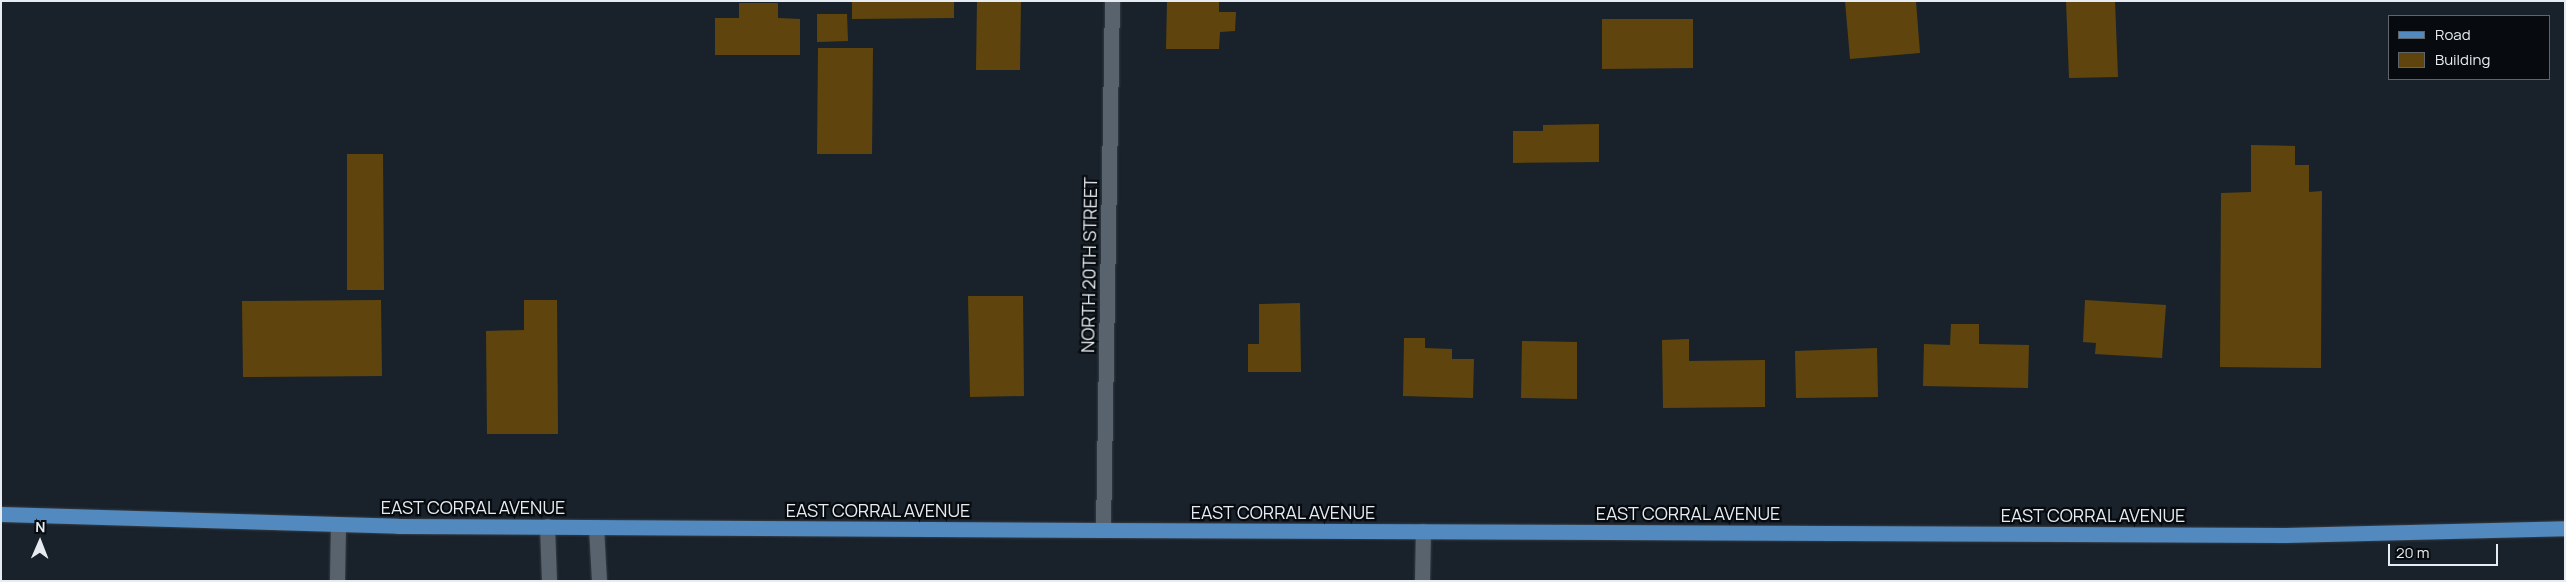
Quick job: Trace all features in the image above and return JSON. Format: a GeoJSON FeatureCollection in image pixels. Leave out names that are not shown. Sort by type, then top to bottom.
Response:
{"type":"FeatureCollection","features":[{"type":"Feature","properties":{"kind":"main road","name":"EAST CORRAL AVENUE"},"geometry":{"type":"LineString","coordinates":[[1,514],[338,524],[1103,530],[2285,535],[2565,528]]}},
{"type":"Feature","properties":{"kind":"street","name":"NORTH 20TH STREET"},"geometry":{"type":"LineString","coordinates":[[1103,530],[1112,1]]}},
{"type":"Feature","properties":{"kind":"street"},"geometry":{"type":"LineString","coordinates":[[337,581],[338,524]]}},
{"type":"Feature","properties":{"kind":"street"},"geometry":{"type":"LineString","coordinates":[[547,526],[549,581]]}},
{"type":"Feature","properties":{"kind":"street"},"geometry":{"type":"LineString","coordinates":[[596,527],[599,581]]}},
{"type":"Feature","properties":{"kind":"street"},"geometry":{"type":"LineString","coordinates":[[1422,581],[1423,531]]}},
{"type":"Feature","properties":{"kind":"building"},"geometry":{"type":"Polygon","coordinates":[[[852,1],[954,1],[954,18],[852,19],[852,1]]]}},
{"type":"Feature","properties":{"kind":"building"},"geometry":{"type":"Polygon","coordinates":[[[977,1],[1021,1],[1020,70],[976,70],[977,1]]]}},
{"type":"Feature","properties":{"kind":"building"},"geometry":{"type":"Polygon","coordinates":[[[1167,1],[1219,1],[1219,12],[1236,12],[1235,31],[1220,32],[1219,49],[1166,49],[1167,1]]]}},
{"type":"Feature","properties":{"kind":"building"},"geometry":{"type":"Polygon","coordinates":[[[1845,1],[1916,1],[1920,53],[1850,59],[1845,1]]]}},
{"type":"Feature","properties":{"kind":"building"},"geometry":{"type":"Polygon","coordinates":[[[2066,1],[2115,1],[2118,77],[2069,78],[2066,1]]]}},
{"type":"Feature","properties":{"kind":"building"},"geometry":{"type":"Polygon","coordinates":[[[739,3],[778,3],[778,18],[800,19],[800,55],[715,55],[715,18],[739,18],[739,3]]]}},
{"type":"Feature","properties":{"kind":"building"},"geometry":{"type":"Polygon","coordinates":[[[817,14],[847,14],[848,41],[817,42],[817,14]]]}},
{"type":"Feature","properties":{"kind":"building"},"geometry":{"type":"Polygon","coordinates":[[[1602,19],[1693,19],[1693,68],[1602,69],[1602,19]]]}},
{"type":"Feature","properties":{"kind":"building"},"geometry":{"type":"Polygon","coordinates":[[[818,48],[873,48],[872,154],[817,154],[818,48]]]}},
{"type":"Feature","properties":{"kind":"building"},"geometry":{"type":"Polygon","coordinates":[[[1599,124],[1599,162],[1513,163],[1513,131],[1543,131],[1543,125],[1599,124]]]}},
{"type":"Feature","properties":{"kind":"building"},"geometry":{"type":"Polygon","coordinates":[[[2251,145],[2295,146],[2295,165],[2309,165],[2309,192],[2322,191],[2321,368],[2220,367],[2221,193],[2251,192],[2251,145]]]}},
{"type":"Feature","properties":{"kind":"building"},"geometry":{"type":"Polygon","coordinates":[[[347,154],[383,154],[384,290],[347,290],[347,154]]]}},
{"type":"Feature","properties":{"kind":"building"},"geometry":{"type":"Polygon","coordinates":[[[968,296],[1023,296],[1024,396],[970,397],[968,296]]]}},
{"type":"Feature","properties":{"kind":"building"},"geometry":{"type":"Polygon","coordinates":[[[381,300],[382,376],[243,377],[242,301],[381,300]]]}},
{"type":"Feature","properties":{"kind":"building"},"geometry":{"type":"Polygon","coordinates":[[[524,300],[557,300],[558,434],[487,434],[486,331],[524,330],[524,300]]]}},
{"type":"Feature","properties":{"kind":"building"},"geometry":{"type":"Polygon","coordinates":[[[2085,300],[2166,305],[2162,358],[2095,354],[2096,343],[2083,342],[2085,300]]]}},
{"type":"Feature","properties":{"kind":"building"},"geometry":{"type":"Polygon","coordinates":[[[1300,303],[1301,372],[1248,372],[1248,344],[1259,344],[1259,304],[1300,303]]]}},
{"type":"Feature","properties":{"kind":"building"},"geometry":{"type":"Polygon","coordinates":[[[1951,324],[1979,324],[1979,344],[2029,345],[2028,388],[1923,386],[1924,344],[1950,345],[1951,324]]]}},
{"type":"Feature","properties":{"kind":"building"},"geometry":{"type":"Polygon","coordinates":[[[1404,338],[1425,338],[1425,348],[1452,349],[1452,359],[1474,359],[1473,398],[1403,396],[1404,338]]]}},
{"type":"Feature","properties":{"kind":"building"},"geometry":{"type":"Polygon","coordinates":[[[1689,339],[1689,361],[1765,360],[1765,407],[1663,408],[1662,340],[1689,339]]]}},
{"type":"Feature","properties":{"kind":"building"},"geometry":{"type":"Polygon","coordinates":[[[1522,341],[1577,342],[1577,399],[1521,398],[1522,341]]]}},
{"type":"Feature","properties":{"kind":"building"},"geometry":{"type":"Polygon","coordinates":[[[1877,348],[1878,397],[1796,398],[1795,351],[1877,348]]]}}]}
